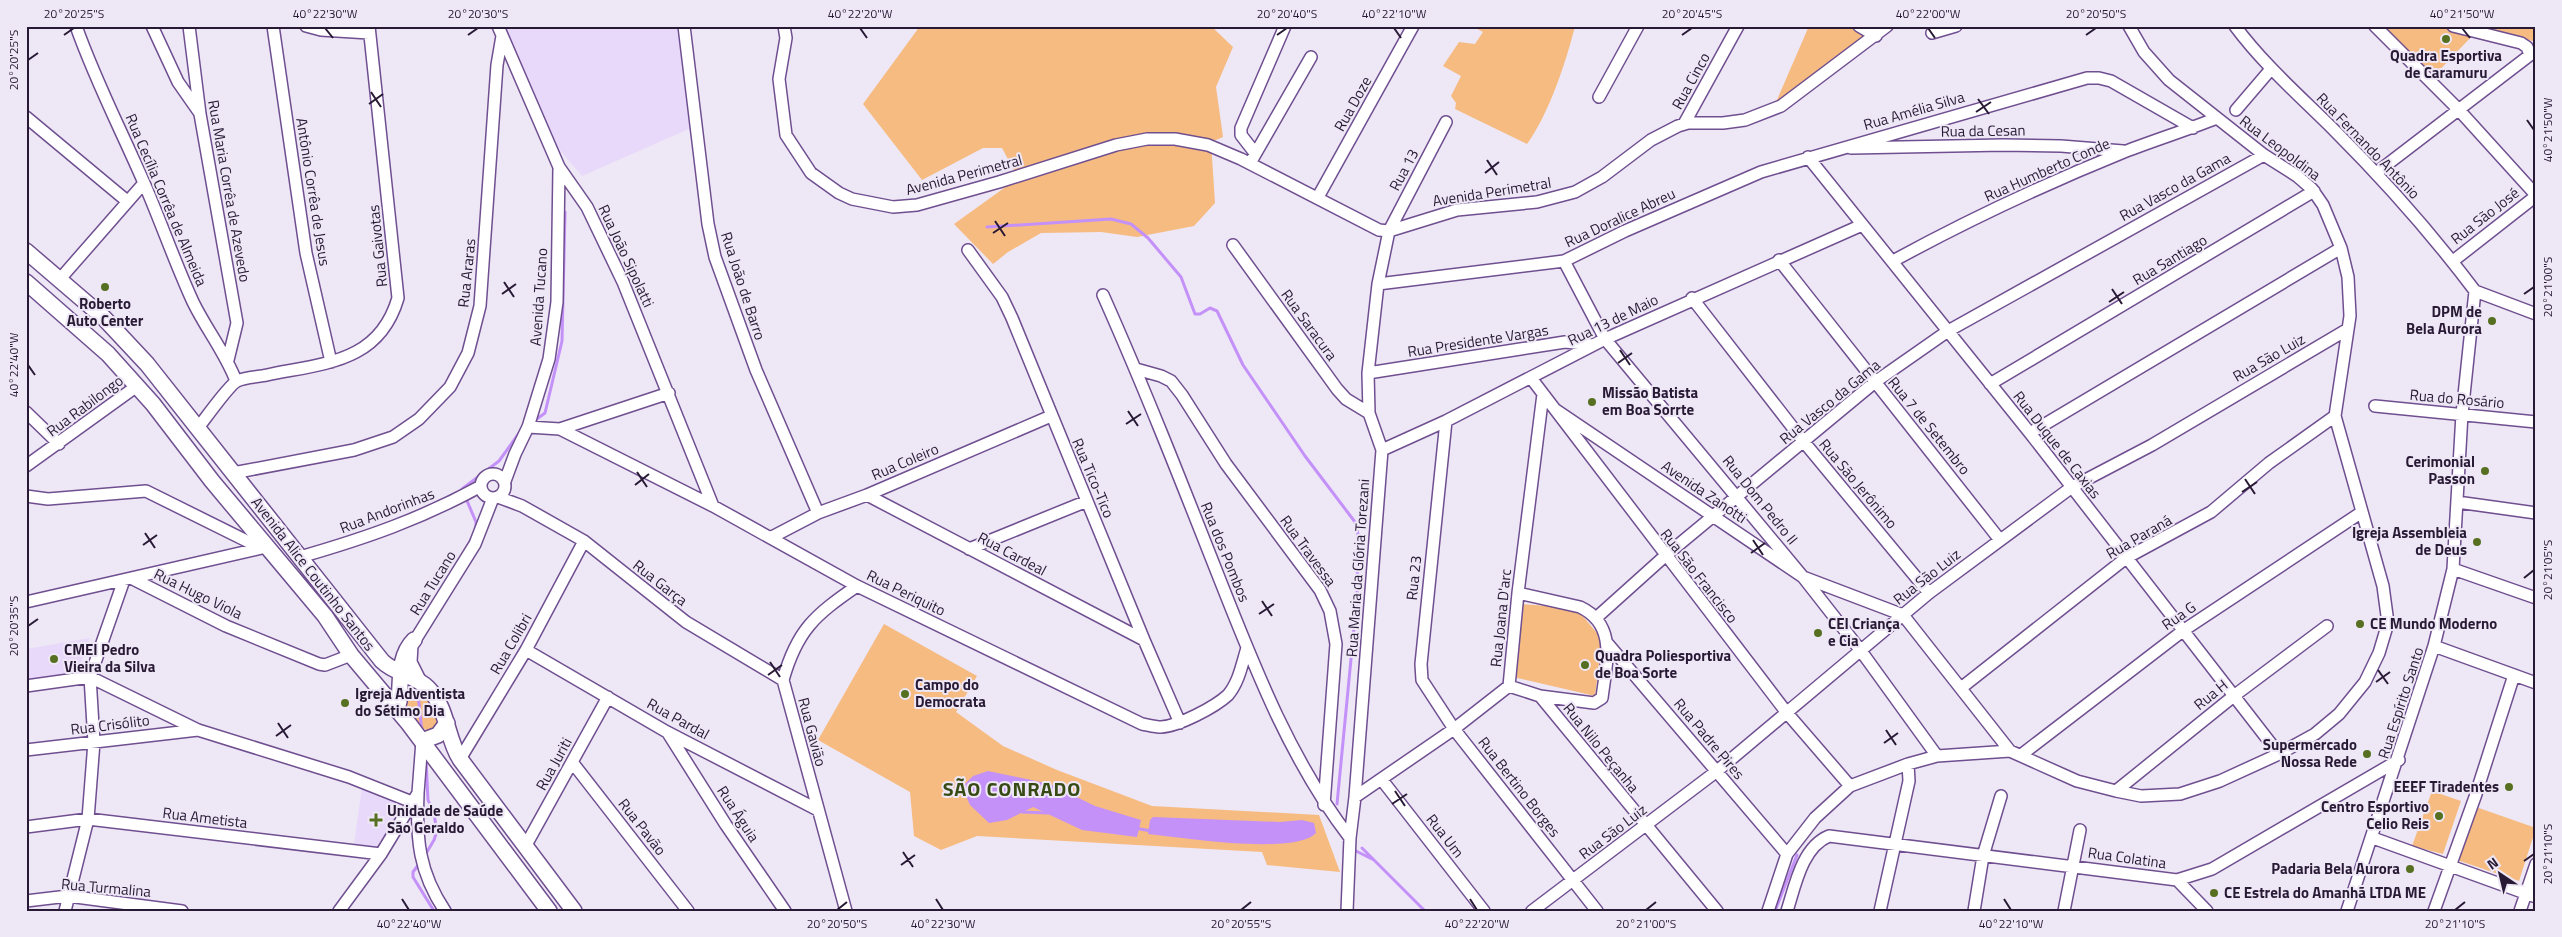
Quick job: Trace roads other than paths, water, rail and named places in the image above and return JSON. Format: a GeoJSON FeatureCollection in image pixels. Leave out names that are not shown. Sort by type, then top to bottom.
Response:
{"type":"FeatureCollection","features":[{"type":"Feature","properties":{"kind":"main road","name":"Avenida Alice Coutinho Santos"},"geometry":{"type":"LineString","coordinates":[[26,251],[120,333],[160,378],[233,474],[382,661],[422,683],[435,696],[447,723],[451,742],[460,759],[574,911]]}},
{"type":"Feature","properties":{"kind":"main road","name":"Avenida Alice Coutinho Santos"},"geometry":{"type":"LineString","coordinates":[[26,282],[108,354],[137,386],[264,547],[325,616],[351,654],[397,705],[549,911]]}},
{"type":"Feature","properties":{"kind":"main road"},"geometry":{"type":"LineString","coordinates":[[382,661],[394,659],[410,644]]}},
{"type":"Feature","properties":{"kind":"main road"},"geometry":{"type":"LineString","coordinates":[[397,705],[401,673],[410,644]]}},
{"type":"Feature","properties":{"kind":"main road"},"geometry":{"type":"LineString","coordinates":[[397,705],[409,686],[422,683]]}},
{"type":"Feature","properties":{"kind":"main road"},"geometry":{"type":"LineString","coordinates":[[422,741],[438,735],[447,723]]}},
{"type":"Feature","properties":{"kind":"street","name":"Rua Cecília Corrêa de Almeida"},"geometry":{"type":"LineString","coordinates":[[76,26],[88,60],[144,183],[193,301],[209,332],[228,360],[236,381]]}},
{"type":"Feature","properties":{"kind":"street"},"geometry":{"type":"LineString","coordinates":[[152,26],[178,82],[200,114]]}},
{"type":"Feature","properties":{"kind":"street","name":"Rua Maria Corrêa de Azevedo"},"geometry":{"type":"LineString","coordinates":[[189,26],[200,114],[237,323],[228,360]]}},
{"type":"Feature","properties":{"kind":"street","name":"Antônio Corrêa de Jesus"},"geometry":{"type":"LineString","coordinates":[[273,26],[306,253],[331,362]]}},
{"type":"Feature","properties":{"kind":"street"},"geometry":{"type":"LineString","coordinates":[[306,26],[321,30],[369,30]]}},
{"type":"Feature","properties":{"kind":"street","name":"Rua João de Barro"},"geometry":{"type":"LineString","coordinates":[[684,26],[708,224],[716,257],[756,370],[818,512]]}},
{"type":"Feature","properties":{"kind":"street","name":"Avenida Perimetral"},"geometry":{"type":"LineString","coordinates":[[784,26],[786,38],[780,79],[780,102],[786,134],[812,173],[839,193],[852,198],[893,207],[917,205],[999,182],[1116,145],[1147,139],[1188,140],[1252,158],[1318,197],[1379,230],[1388,232],[1457,210],[1537,202],[1563,197],[1602,177],[1659,135],[1684,124],[1734,122],[1757,117],[1775,109],[1888,26]]}},
{"type":"Feature","properties":{"kind":"street","name":"Avenida Perimetral"},"geometry":{"type":"LineString","coordinates":[[1252,158],[1241,135],[1241,128],[1285,26]]}},
{"type":"Feature","properties":{"kind":"street","name":"Rua Doze"},"geometry":{"type":"LineString","coordinates":[[1318,197],[1413,26]]}},
{"type":"Feature","properties":{"kind":"street"},"geometry":{"type":"LineString","coordinates":[[1599,97],[1638,26]]}},
{"type":"Feature","properties":{"kind":"street","name":"Rua Cinco"},"geometry":{"type":"LineString","coordinates":[[1684,124],[1738,26]]}},
{"type":"Feature","properties":{"kind":"street"},"geometry":{"type":"LineString","coordinates":[[1859,26],[1876,36]]}},
{"type":"Feature","properties":{"kind":"street"},"geometry":{"type":"LineString","coordinates":[[1932,33],[1956,26]]}},
{"type":"Feature","properties":{"kind":"street","name":"Rua Leopoldina"},"geometry":{"type":"LineString","coordinates":[[2129,26],[2144,52],[2161,72],[2264,155],[2297,176],[2314,192],[2323,205],[2341,248],[2350,290],[2350,316],[2335,416]]}},
{"type":"Feature","properties":{"kind":"street","name":"Rua Fernando Antônio"},"geometry":{"type":"LineString","coordinates":[[2235,26],[2271,69],[2376,173],[2453,261],[2475,291]]}},
{"type":"Feature","properties":{"kind":"street"},"geometry":{"type":"LineString","coordinates":[[2376,26],[2458,109],[2536,195]]}},
{"type":"Feature","properties":{"kind":"street"},"geometry":{"type":"LineString","coordinates":[[2376,173],[2530,56],[2527,47],[2521,43],[2453,26]]}},
{"type":"Feature","properties":{"kind":"street","name":"Rua Gaivotas"},"geometry":{"type":"LineString","coordinates":[[236,381],[331,362],[362,350],[379,336],[392,318],[398,298],[369,30]]}},
{"type":"Feature","properties":{"kind":"street","name":"Rua João Sipolatti"},"geometry":{"type":"LineString","coordinates":[[500,31],[559,166],[587,207],[623,282],[713,506]]}},
{"type":"Feature","properties":{"kind":"street","name":"Rua Araras"},"geometry":{"type":"LineString","coordinates":[[233,474],[354,450],[393,436],[419,419],[450,387],[468,353],[480,306],[500,31]]}},
{"type":"Feature","properties":{"kind":"street"},"geometry":{"type":"LineString","coordinates":[[1252,158],[1312,57]]}},
{"type":"Feature","properties":{"kind":"street"},"geometry":{"type":"LineString","coordinates":[[2236,110],[2271,69]]}},
{"type":"Feature","properties":{"kind":"street","name":"Rua Amélia Silva"},"geometry":{"type":"LineString","coordinates":[[1808,157],[2087,78],[2111,81],[2193,128]]}},
{"type":"Feature","properties":{"kind":"street"},"geometry":{"type":"LineString","coordinates":[[26,117],[127,201]]}},
{"type":"Feature","properties":{"kind":"street","name":"Rua Humberto Conde"},"geometry":{"type":"LineString","coordinates":[[1893,261],[1981,215],[2126,152],[2217,118]]}},
{"type":"Feature","properties":{"kind":"street","name":"Rua 13"},"geometry":{"type":"LineString","coordinates":[[1388,232],[1446,122]]}},
{"type":"Feature","properties":{"kind":"street","name":"Rua da Cesan"},"geometry":{"type":"LineString","coordinates":[[1840,148],[2003,145],[2061,146],[2126,152]]}},
{"type":"Feature","properties":{"kind":"street","name":"Rua Vasco da Gama"},"geometry":{"type":"LineString","coordinates":[[1596,618],[1665,556],[1875,382],[1948,331],[2264,155]]}},
{"type":"Feature","properties":{"kind":"street","name":"Rua Duque de Caxias"},"geometry":{"type":"LineString","coordinates":[[1808,157],[2030,433],[2279,754]]}},
{"type":"Feature","properties":{"kind":"street","name":"Rua Doralice Abreu"},"geometry":{"type":"LineString","coordinates":[[1378,284],[1564,261],[1625,231],[1761,172],[1808,157]]}},
{"type":"Feature","properties":{"kind":"street","name":"Avenida Tucano"},"geometry":{"type":"LineString","coordinates":[[505,483],[515,454],[528,427],[549,360],[556,302],[559,166]]}},
{"type":"Feature","properties":{"kind":"street"},"geometry":{"type":"LineString","coordinates":[[60,279],[144,183]]}},
{"type":"Feature","properties":{"kind":"street","name":"Rua Santiago"},"geometry":{"type":"LineString","coordinates":[[1990,384],[2314,192]]}},
{"type":"Feature","properties":{"kind":"street","name":"Rua São José"},"geometry":{"type":"LineString","coordinates":[[2453,261],[2536,195]]}},
{"type":"Feature","properties":{"kind":"street","name":"Rua 13 de Maio"},"geometry":{"type":"LineString","coordinates":[[1382,450],[1446,421],[1605,339],[1692,298],[1862,225]]}},
{"type":"Feature","properties":{"kind":"street","name":"Rua Maria da Glória Torezani"},"geometry":{"type":"LineString","coordinates":[[1348,911],[1350,838],[1355,797],[1382,450],[1369,413],[1368,373],[1378,284],[1388,232]]}},
{"type":"Feature","properties":{"kind":"street","name":"Rua Saracura"},"geometry":{"type":"LineString","coordinates":[[1233,245],[1336,389],[1346,400],[1369,413]]}},
{"type":"Feature","properties":{"kind":"street"},"geometry":{"type":"LineString","coordinates":[[2030,433],[2341,248]]}},
{"type":"Feature","properties":{"kind":"street","name":"Rua Tico-Tico"},"geometry":{"type":"LineString","coordinates":[[968,250],[1002,297],[1180,723]]}},
{"type":"Feature","properties":{"kind":"street","name":"Rua 7 de Setembro"},"geometry":{"type":"LineString","coordinates":[[1779,260],[2000,540]]}},
{"type":"Feature","properties":{"kind":"street","name":"Rua Dom Pedro II"},"geometry":{"type":"LineString","coordinates":[[1564,261],[1605,339],[1738,496],[1803,577],[1861,651],[1937,756]]}},
{"type":"Feature","properties":{"kind":"street"},"geometry":{"type":"LineString","coordinates":[[2475,291],[2536,314]]}},
{"type":"Feature","properties":{"kind":"street","name":"Rua Espírito Santo"},"geometry":{"type":"LineString","coordinates":[[2348,911],[2399,760],[2434,646],[2453,569],[2462,414],[2475,291]]}},
{"type":"Feature","properties":{"kind":"street","name":"Rua dos Pombos"},"geometry":{"type":"LineString","coordinates":[[1103,295],[1136,369],[1247,648],[1305,772],[1324,805],[1350,838]]}},
{"type":"Feature","properties":{"kind":"street","name":"Rua São Jerônimo"},"geometry":{"type":"LineString","coordinates":[[1692,298],[1804,442],[1928,593]]}},
{"type":"Feature","properties":{"kind":"street","name":"Rua São Luiz"},"geometry":{"type":"LineString","coordinates":[[1532,911],[1573,882],[1717,771],[1928,593],[2072,487],[2152,445],[2348,329]]}},
{"type":"Feature","properties":{"kind":"street","name":"Rua Presidente Vargas"},"geometry":{"type":"LineString","coordinates":[[1368,373],[1565,342],[1593,345]]}},
{"type":"Feature","properties":{"kind":"street","name":"Rua Travessa"},"geometry":{"type":"LineString","coordinates":[[1136,369],[1162,376],[1171,381],[1182,394],[1226,464],[1320,590],[1330,611],[1336,644],[1324,805]]}},
{"type":"Feature","properties":{"kind":"street","name":"Rua São Francisco"},"geometry":{"type":"LineString","coordinates":[[1531,378],[1665,556],[1787,712],[1850,786]]}},
{"type":"Feature","properties":{"kind":"street"},"geometry":{"type":"LineString","coordinates":[[198,428],[236,381]]}},
{"type":"Feature","properties":{"kind":"street","name":"Rua Rabilongo"},"geometry":{"type":"LineString","coordinates":[[26,466],[137,386]]}},
{"type":"Feature","properties":{"kind":"street"},"geometry":{"type":"LineString","coordinates":[[560,429],[669,393]]}},
{"type":"Feature","properties":{"kind":"street","name":"Rua Joana D'arc"},"geometry":{"type":"LineString","coordinates":[[1355,797],[1454,730],[1509,686],[1518,594],[1543,394]]}},
{"type":"Feature","properties":{"kind":"street","name":"Rua do Rosário"},"geometry":{"type":"LineString","coordinates":[[2375,406],[2536,422]]}},
{"type":"Feature","properties":{"kind":"street","name":"Avenida Zanotti"},"geometry":{"type":"LineString","coordinates":[[1556,410],[1803,577],[1903,616],[2016,753]]}},
{"type":"Feature","properties":{"kind":"street","name":"Rua Coleiro"},"geometry":{"type":"LineString","coordinates":[[772,538],[818,512],[867,495],[1051,416]]}},
{"type":"Feature","properties":{"kind":"street"},"geometry":{"type":"LineString","coordinates":[[1768,911],[1787,854],[1815,818],[1850,786],[1908,764],[1937,756],[2016,753],[2077,781],[2116,791],[2141,796],[2180,794],[2220,781],[2279,754],[2315,734],[2339,714],[2365,682],[2379,653],[2388,623],[2384,586],[2362,512],[2348,455],[2335,416]]}},
{"type":"Feature","properties":{"kind":"street","name":"Rua Paraná"},"geometry":{"type":"LineString","coordinates":[[1961,688],[2126,558],[2211,512],[2270,462],[2335,416]]}},
{"type":"Feature","properties":{"kind":"street"},"geometry":{"type":"LineString","coordinates":[[29,417],[59,444]]}},
{"type":"Feature","properties":{"kind":"street","name":"Rua 23"},"geometry":{"type":"LineString","coordinates":[[1446,421],[1421,664],[1422,680],[1454,730]]}},
{"type":"Feature","properties":{"kind":"street","name":"Rua Periquito"},"geometry":{"type":"LineString","coordinates":[[528,427],[560,429],[713,506],[857,586],[1142,724],[1161,727],[1180,723],[1228,694],[1238,678],[1247,648]]}},
{"type":"Feature","properties":{"kind":"street","name":"Avenida Tucano"},"geometry":{"type":"LineString","coordinates":[[488,474],[515,454]]}},
{"type":"Feature","properties":{"kind":"street"},"geometry":{"type":"LineString","coordinates":[[488,474],[498,474],[505,483],[505,490],[496,497],[484,494],[481,486],[482,481],[488,474]]}},
{"type":"Feature","properties":{"kind":"street","name":"Rua Garça"},"geometry":{"type":"LineString","coordinates":[[505,483],[522,506]]}},
{"type":"Feature","properties":{"kind":"street","name":"Rua Andorinhas"},"geometry":{"type":"LineString","coordinates":[[300,557],[376,534],[440,508],[481,486]]}},
{"type":"Feature","properties":{"kind":"street"},"geometry":{"type":"LineString","coordinates":[[26,496],[48,499],[146,491],[264,547]]}},
{"type":"Feature","properties":{"kind":"street","name":"Rua Cardeal"},"geometry":{"type":"LineString","coordinates":[[867,495],[1144,640]]}},
{"type":"Feature","properties":{"kind":"street","name":"Rua Garça"},"geometry":{"type":"LineString","coordinates":[[496,497],[522,506],[584,541],[686,622],[783,680]]}},
{"type":"Feature","properties":{"kind":"street","name":"Rua Tucano"},"geometry":{"type":"LineString","coordinates":[[422,683],[411,662],[410,644],[475,544],[496,497]]}},
{"type":"Feature","properties":{"kind":"street"},"geometry":{"type":"LineString","coordinates":[[969,549],[1087,501]]}},
{"type":"Feature","properties":{"kind":"street"},"geometry":{"type":"LineString","coordinates":[[2457,502],[2536,513]]}},
{"type":"Feature","properties":{"kind":"street","name":"Rua G"},"geometry":{"type":"LineString","coordinates":[[2016,753],[2184,630],[2362,512]]}},
{"type":"Feature","properties":{"kind":"street","name":"Rua Colibri"},"geometry":{"type":"LineString","coordinates":[[460,759],[526,650],[584,541]]}},
{"type":"Feature","properties":{"kind":"street"},"geometry":{"type":"LineString","coordinates":[[26,602],[264,547]]}},
{"type":"Feature","properties":{"kind":"street"},"geometry":{"type":"LineString","coordinates":[[2453,569],[2536,598]]}},
{"type":"Feature","properties":{"kind":"street"},"geometry":{"type":"LineString","coordinates":[[64,911],[88,819],[94,742],[90,677],[128,579]]}},
{"type":"Feature","properties":{"kind":"street","name":"Rua Hugo Viola"},"geometry":{"type":"LineString","coordinates":[[128,579],[226,626],[319,664],[326,665],[351,654]]}},
{"type":"Feature","properties":{"kind":"street"},"geometry":{"type":"LineString","coordinates":[[783,680],[790,655],[804,629],[826,607],[857,586]]}},
{"type":"Feature","properties":{"kind":"street"},"geometry":{"type":"LineString","coordinates":[[1509,686],[1540,696],[1594,703],[1599,701],[1602,698],[1608,644],[1596,618],[1580,607],[1518,594]]}},
{"type":"Feature","properties":{"kind":"street","name":"Rua H"},"geometry":{"type":"LineString","coordinates":[[2116,791],[2235,695],[2327,626]]}},
{"type":"Feature","properties":{"kind":"street","name":"Rua Padre Pires"},"geometry":{"type":"LineString","coordinates":[[1608,644],[1787,854]]}},
{"type":"Feature","properties":{"kind":"street"},"geometry":{"type":"LineString","coordinates":[[2434,646],[2536,683]]}},
{"type":"Feature","properties":{"kind":"street","name":"Rua Pardal"},"geometry":{"type":"LineString","coordinates":[[526,650],[667,732],[818,810]]}},
{"type":"Feature","properties":{"kind":"street"},"geometry":{"type":"LineString","coordinates":[[2434,911],[2475,797],[2514,674]]}},
{"type":"Feature","properties":{"kind":"street"},"geometry":{"type":"LineString","coordinates":[[26,686],[90,677],[198,730],[415,798]]}},
{"type":"Feature","properties":{"kind":"street","name":"Rua Gavião"},"geometry":{"type":"LineString","coordinates":[[783,680],[846,911]]}},
{"type":"Feature","properties":{"kind":"street","name":"Rua Nilo Peçanha"},"geometry":{"type":"LineString","coordinates":[[1540,696],[1645,826],[1717,911]]}},
{"type":"Feature","properties":{"kind":"street","name":"Rua Juriti"},"geometry":{"type":"LineString","coordinates":[[526,845],[608,697]]}},
{"type":"Feature","properties":{"kind":"street","name":"Rua Crisólito"},"geometry":{"type":"LineString","coordinates":[[26,750],[198,730]]}},
{"type":"Feature","properties":{"kind":"street","name":"Rua Bertino Borges"},"geometry":{"type":"LineString","coordinates":[[1454,730],[1597,911]]}},
{"type":"Feature","properties":{"kind":"street","name":"Rua Águia"},"geometry":{"type":"LineString","coordinates":[[667,732],[726,825],[785,911]]}},
{"type":"Feature","properties":{"kind":"street"},"geometry":{"type":"LineString","coordinates":[[422,741],[415,798],[420,857],[428,882],[445,911]]}},
{"type":"Feature","properties":{"kind":"street","name":"Rua Colatina"},"geometry":{"type":"LineString","coordinates":[[1788,911],[1805,859],[1822,839],[1836,836],[1894,845],[2177,880],[2212,869],[2399,760]]}},
{"type":"Feature","properties":{"kind":"street","name":"Rua Pavão"},"geometry":{"type":"LineString","coordinates":[[572,762],[688,911]]}},
{"type":"Feature","properties":{"kind":"street"},"geometry":{"type":"LineString","coordinates":[[1880,911],[1909,781],[1908,764]]}},
{"type":"Feature","properties":{"kind":"street","name":"Rua Um"},"geometry":{"type":"LineString","coordinates":[[1382,780],[1484,911]]}},
{"type":"Feature","properties":{"kind":"street"},"geometry":{"type":"LineString","coordinates":[[1974,911],[1983,856],[2001,796]]}},
{"type":"Feature","properties":{"kind":"street"},"geometry":{"type":"LineString","coordinates":[[339,911],[381,854],[415,798]]}},
{"type":"Feature","properties":{"kind":"street","name":"Rua Ametista"},"geometry":{"type":"LineString","coordinates":[[26,827],[88,819],[381,854]]}},
{"type":"Feature","properties":{"kind":"street"},"geometry":{"type":"LineString","coordinates":[[2064,911],[2080,830]]}},
{"type":"Feature","properties":{"kind":"street"},"geometry":{"type":"LineString","coordinates":[[2373,838],[2450,864],[2531,896]]}},
{"type":"Feature","properties":{"kind":"street"},"geometry":{"type":"LineString","coordinates":[[2520,911],[2531,896],[2536,864]]}},
{"type":"Feature","properties":{"kind":"street"},"geometry":{"type":"LineString","coordinates":[[2177,880],[2207,911]]}},
{"type":"Feature","properties":{"kind":"street","name":"Rua Turmalina"},"geometry":{"type":"LineString","coordinates":[[26,901],[68,896],[182,911]]}},
{"type":"Feature","properties":{"kind":"waterway"},"geometry":{"type":"LineString","coordinates":[[534,421],[545,413],[562,341],[565,212]]}},
{"type":"Feature","properties":{"kind":"waterway"},"geometry":{"type":"LineString","coordinates":[[987,227],[1111,219],[1131,224],[1148,238],[1181,277],[1195,314],[1200,314],[1210,308],[1217,311],[1243,365],[1305,456],[1355,522],[1358,534],[1357,597],[1337,804]]}},
{"type":"Feature","properties":{"kind":"waterway"},"geometry":{"type":"LineString","coordinates":[[476,527],[476,522],[462,489],[499,461],[522,429]]}},
{"type":"Feature","properties":{"kind":"waterway"},"geometry":{"type":"LineString","coordinates":[[465,550],[472,538]]}},
{"type":"Feature","properties":{"kind":"waterway"},"geometry":{"type":"LineString","coordinates":[[417,686],[422,732]]}},
{"type":"Feature","properties":{"kind":"waterway"},"geometry":{"type":"LineString","coordinates":[[424,857],[437,831],[434,814],[428,800],[426,760]]}},
{"type":"Feature","properties":{"kind":"waterway"},"geometry":{"type":"LineString","coordinates":[[1022,812],[1048,813]]}},
{"type":"Feature","properties":{"kind":"waterway"},"geometry":{"type":"LineString","coordinates":[[1135,828],[1151,831]]}},
{"type":"Feature","properties":{"kind":"waterway"},"geometry":{"type":"LineString","coordinates":[[1362,848],[1425,911]]}},
{"type":"Feature","properties":{"kind":"waterway"},"geometry":{"type":"LineString","coordinates":[[1356,851],[1374,860]]}},
{"type":"Feature","properties":{"kind":"waterway"},"geometry":{"type":"LineString","coordinates":[[1775,911],[1797,855]]}},
{"type":"Feature","properties":{"kind":"waterway"},"geometry":{"type":"LineString","coordinates":[[419,864],[413,872],[413,877],[434,911]]}},
{"type":"Feature","properties":{"kind":"place","name":"Quadra Esportiva de Caramuru"},"geometry":{"type":"Point","coordinates":[2446,39]}},
{"type":"Feature","properties":{"kind":"place","name":"Roberto Auto Center"},"geometry":{"type":"Point","coordinates":[105,287]}},
{"type":"Feature","properties":{"kind":"place","name":"DPM de Bela Aurora"},"geometry":{"type":"Point","coordinates":[2492,321]}},
{"type":"Feature","properties":{"kind":"place","name":"Missão Batista em Boa Sorrte"},"geometry":{"type":"Point","coordinates":[1592,402]}},
{"type":"Feature","properties":{"kind":"place","name":"Cerimonial Passon"},"geometry":{"type":"Point","coordinates":[2485,471]}},
{"type":"Feature","properties":{"kind":"place","name":"Igreja Assembleia de Deus"},"geometry":{"type":"Point","coordinates":[2477,542]}},
{"type":"Feature","properties":{"kind":"place","name":"CE Mundo Moderno"},"geometry":{"type":"Point","coordinates":[2360,624]}},
{"type":"Feature","properties":{"kind":"place","name":"CEI Criança e Cia"},"geometry":{"type":"Point","coordinates":[1818,633]}},
{"type":"Feature","properties":{"kind":"place","name":"CMEI Pedro Vieira da Silva"},"geometry":{"type":"Point","coordinates":[54,659]}},
{"type":"Feature","properties":{"kind":"place","name":"Quadra Poliesportiva de Boa Sorte"},"geometry":{"type":"Point","coordinates":[1585,665]}},
{"type":"Feature","properties":{"kind":"place","name":"Campo do Democrata"},"geometry":{"type":"Point","coordinates":[905,694]}},
{"type":"Feature","properties":{"kind":"place","name":"Igreja Adventista do Sétimo Dia"},"geometry":{"type":"Point","coordinates":[345,703]}},
{"type":"Feature","properties":{"kind":"place","name":"Supermercado Nossa Rede"},"geometry":{"type":"Point","coordinates":[2367,754]}},
{"type":"Feature","properties":{"kind":"place","name":"EEEF Tiradentes"},"geometry":{"type":"Point","coordinates":[2509,787]}},
{"type":"Feature","properties":{"kind":"place","name":"Centro Esportivo Celio Reis"},"geometry":{"type":"Point","coordinates":[2439,816]}},
{"type":"Feature","properties":{"kind":"place","name":"Unidade de Saúde São Geraldo"},"geometry":{"type":"Point","coordinates":[376,820]}},
{"type":"Feature","properties":{"kind":"place","name":"Padaria Bela Aurora"},"geometry":{"type":"Point","coordinates":[2410,869]}},
{"type":"Feature","properties":{"kind":"place","name":"CE Estrela do Amanhã LTDA ME"},"geometry":{"type":"Point","coordinates":[2214,893]}},
{"type":"Feature","properties":{"kind":"district","name":"SÃO CONRADO"},"geometry":{"type":"Point","coordinates":[1012,789]}}]}
